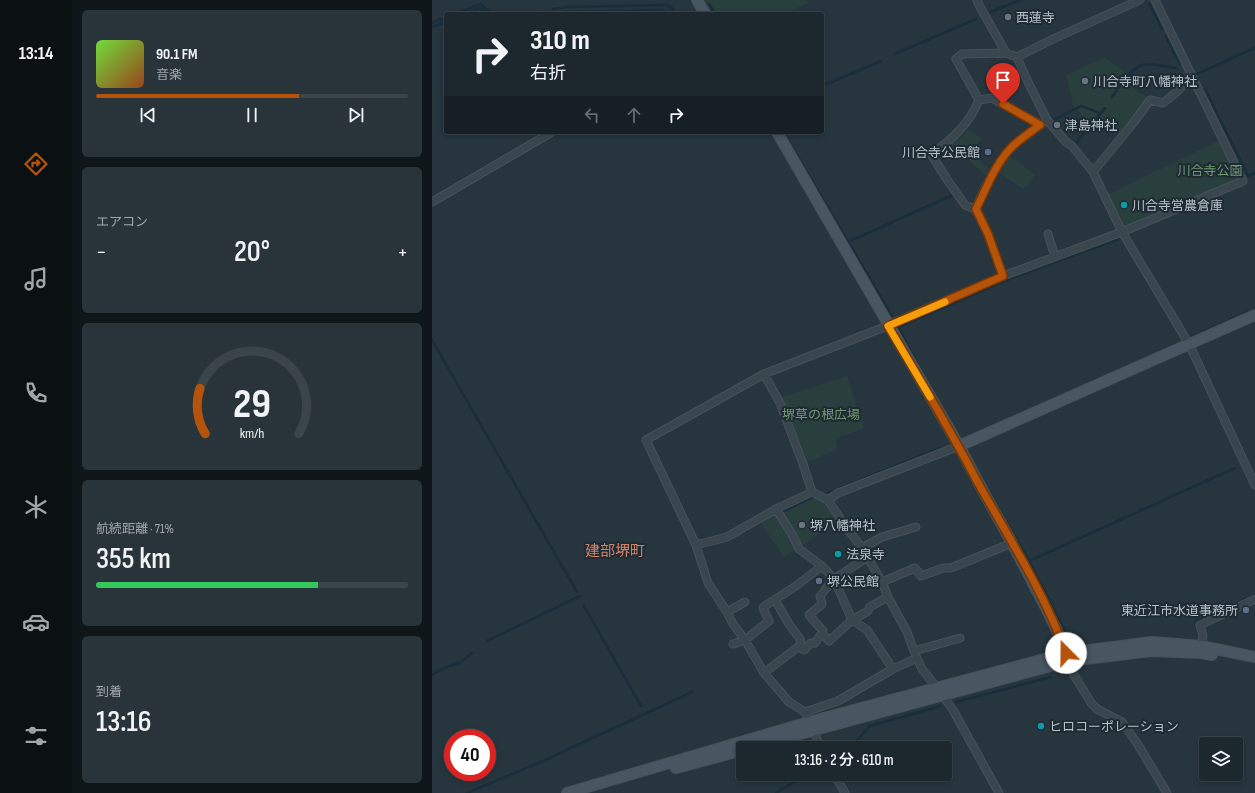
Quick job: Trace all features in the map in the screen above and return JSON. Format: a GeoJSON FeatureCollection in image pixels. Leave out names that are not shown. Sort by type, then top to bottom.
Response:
{"type":"FeatureCollection","features":[{"type":"Feature","properties":{"kind":"street"},"geometry":{"type":"LineString","coordinates":[[697,0],[704,12]]}},
{"type":"Feature","properties":{"kind":"street"},"geometry":{"type":"LineString","coordinates":[[977,0],[1006,53]]}},
{"type":"Feature","properties":{"kind":"street"},"geometry":{"type":"LineString","coordinates":[[1017,57],[1140,0]]}},
{"type":"Feature","properties":{"kind":"street"},"geometry":{"type":"LineString","coordinates":[[818,741],[805,712],[789,702],[764,673],[745,640],[733,624],[708,583],[696,545],[646,440],[764,374],[888,326],[1003,276],[1122,232],[1243,181],[1155,0]]}},
{"type":"Feature","properties":{"kind":"street"},"geometry":{"type":"LineString","coordinates":[[979,100],[956,59],[962,54],[1006,53],[1017,57],[1047,120],[1066,142],[1072,146],[1093,172],[1122,232],[1189,344],[1255,485]]}},
{"type":"Feature","properties":{"kind":"street"},"geometry":{"type":"LineString","coordinates":[[1093,172],[1150,100],[1163,103],[1178,90],[1191,73]]}},
{"type":"Feature","properties":{"kind":"street"},"geometry":{"type":"LineString","coordinates":[[979,100],[992,98],[1040,125]]}},
{"type":"Feature","properties":{"kind":"street"},"geometry":{"type":"LineString","coordinates":[[979,100],[975,110],[960,130],[931,154],[965,204],[976,209],[988,234],[1003,276]]}},
{"type":"Feature","properties":{"kind":"street"},"geometry":{"type":"LineString","coordinates":[[976,209],[995,171],[1009,151],[1023,137],[1047,120]]}},
{"type":"Feature","properties":{"kind":"street"},"geometry":{"type":"LineString","coordinates":[[432,202],[549,134]]}},
{"type":"Feature","properties":{"kind":"street"},"geometry":{"type":"LineString","coordinates":[[778,134],[888,326],[959,446],[1012,543],[1062,641],[1071,670],[1091,703],[1097,709],[1122,722],[1137,742],[1166,793]]}},
{"type":"Feature","properties":{"kind":"street"},"geometry":{"type":"LineString","coordinates":[[1048,234],[1055,257]]}},
{"type":"Feature","properties":{"kind":"street"},"geometry":{"type":"LineString","coordinates":[[828,500],[838,493],[959,446],[1255,315]]}},
{"type":"Feature","properties":{"kind":"street"},"geometry":{"type":"LineString","coordinates":[[764,374],[780,403],[804,464],[812,492],[828,500],[868,557],[907,632],[915,655],[922,669],[953,710],[999,793]]}},
{"type":"Feature","properties":{"kind":"street"},"geometry":{"type":"LineString","coordinates":[[696,545],[727,537],[776,509],[812,492]]}},
{"type":"Feature","properties":{"kind":"street"},"geometry":{"type":"LineString","coordinates":[[776,509],[793,536],[799,549],[822,566],[834,579],[852,620],[867,630],[893,669]]}},
{"type":"Feature","properties":{"kind":"street"},"geometry":{"type":"LineString","coordinates":[[862,548],[882,537],[916,527]]}},
{"type":"Feature","properties":{"kind":"street"},"geometry":{"type":"LineString","coordinates":[[882,582],[915,568],[921,576],[943,568],[950,568],[1012,543]]}},
{"type":"Feature","properties":{"kind":"street"},"geometry":{"type":"LineString","coordinates":[[868,557],[834,579],[820,596],[822,604],[809,615],[829,640],[852,620],[868,611],[870,607],[888,597]]}},
{"type":"Feature","properties":{"kind":"street"},"geometry":{"type":"LineString","coordinates":[[734,644],[745,640],[770,621],[763,608],[822,566]]}},
{"type":"Feature","properties":{"kind":"street"},"geometry":{"type":"LineString","coordinates":[[1201,646],[1203,636],[1200,624],[1255,599]]}},
{"type":"Feature","properties":{"kind":"street"},"geometry":{"type":"LineString","coordinates":[[764,673],[798,647],[801,642],[775,600]]}},
{"type":"Feature","properties":{"kind":"street"},"geometry":{"type":"LineString","coordinates":[[727,612],[745,602]]}},
{"type":"Feature","properties":{"kind":"street"},"geometry":{"type":"LineString","coordinates":[[798,647],[804,650],[811,643],[815,643],[822,633]]}},
{"type":"Feature","properties":{"kind":"street"},"geometry":{"type":"LineString","coordinates":[[805,712],[838,702],[915,655],[960,638]]}},
{"type":"Feature","properties":{"kind":"street"},"geometry":{"type":"LineString","coordinates":[[567,793],[1068,657],[1152,642],[1201,646],[1255,657]]}},
{"type":"Feature","properties":{"kind":"street"},"geometry":{"type":"LineString","coordinates":[[1068,657],[1151,652],[1201,653],[1255,663]]}},
{"type":"Feature","properties":{"kind":"street"},"geometry":{"type":"LineString","coordinates":[[768,741],[811,726]]}},
{"type":"Feature","properties":{"kind":"street"},"geometry":{"type":"LineString","coordinates":[[588,793],[736,752]]}},
{"type":"Feature","properties":{"kind":"street"},"geometry":{"type":"LineString","coordinates":[[835,793],[843,791],[838,781]]}},
{"type":"Feature","properties":{"kind":"green space"},"geometry":{"type":"Polygon","coordinates":[[[701,0],[807,0],[809,2],[789,12],[708,12],[701,0]]]}},
{"type":"Feature","properties":{"kind":"green space"},"geometry":{"type":"Polygon","coordinates":[[[1105,57],[1135,79],[1130,85],[1150,100],[1125,138],[1099,121],[1089,123],[1073,105],[1066,75],[1105,57]]]}},
{"type":"Feature","properties":{"kind":"green space"},"geometry":{"type":"Polygon","coordinates":[[[968,130],[982,138],[961,160],[948,147],[968,130]]]}},
{"type":"Feature","properties":{"kind":"green space","name":"川合寺公園"},"geometry":{"type":"Polygon","coordinates":[[[1222,139],[1243,181],[1122,232],[1105,196],[1222,139]]]}},
{"type":"Feature","properties":{"kind":"green space"},"geometry":{"type":"Polygon","coordinates":[[[974,154],[990,170],[986,176],[969,160],[974,154]]]}},
{"type":"Feature","properties":{"kind":"green space"},"geometry":{"type":"Polygon","coordinates":[[[1008,156],[1019,162],[1035,175],[1029,185],[1023,189],[998,172],[1008,156]]]}},
{"type":"Feature","properties":{"kind":"green space","name":"堺草の根広場"},"geometry":{"type":"Polygon","coordinates":[[[847,376],[864,428],[835,439],[838,449],[807,462],[782,397],[847,376]]]}},
{"type":"Feature","properties":{"kind":"green space"},"geometry":{"type":"Polygon","coordinates":[[[812,495],[825,501],[833,515],[826,522],[827,529],[784,557],[761,524],[761,519],[812,495]]]}},
{"type":"Feature","properties":{"kind":"waterway"},"geometry":{"type":"LineString","coordinates":[[991,12],[1020,0]]}},
{"type":"Feature","properties":{"kind":"waterway"},"geometry":{"type":"LineString","coordinates":[[1149,3],[1162,29]]}},
{"type":"Feature","properties":{"kind":"waterway"},"geometry":{"type":"LineString","coordinates":[[460,12],[481,4],[492,12]]}},
{"type":"Feature","properties":{"kind":"waterway"},"geometry":{"type":"LineString","coordinates":[[709,4],[714,12]]}},
{"type":"Feature","properties":{"kind":"waterway"},"geometry":{"type":"LineString","coordinates":[[553,9],[567,7],[668,5],[674,10]]}},
{"type":"Feature","properties":{"kind":"waterway"},"geometry":{"type":"LineString","coordinates":[[470,12],[480,8],[485,12]]}},
{"type":"Feature","properties":{"kind":"waterway"},"geometry":{"type":"LineString","coordinates":[[566,12],[663,10]]}},
{"type":"Feature","properties":{"kind":"waterway"},"geometry":{"type":"LineString","coordinates":[[432,23],[444,18]]}},
{"type":"Feature","properties":{"kind":"waterway"},"geometry":{"type":"LineString","coordinates":[[895,54],[976,19]]}},
{"type":"Feature","properties":{"kind":"waterway"},"geometry":{"type":"LineString","coordinates":[[432,27],[444,23]]}},
{"type":"Feature","properties":{"kind":"waterway"},"geometry":{"type":"LineString","coordinates":[[1166,37],[1180,64]]}},
{"type":"Feature","properties":{"kind":"waterway"},"geometry":{"type":"LineString","coordinates":[[1197,74],[1255,48]]}},
{"type":"Feature","properties":{"kind":"waterway"},"geometry":{"type":"LineString","coordinates":[[824,85],[881,61]]}},
{"type":"Feature","properties":{"kind":"waterway"},"geometry":{"type":"LineString","coordinates":[[1112,97],[1129,74],[1142,65],[1154,64],[1176,68]]}},
{"type":"Feature","properties":{"kind":"waterway"},"geometry":{"type":"LineString","coordinates":[[1205,89],[1248,176],[1255,173]]}},
{"type":"Feature","properties":{"kind":"waterway"},"geometry":{"type":"LineString","coordinates":[[1053,120],[1081,106],[1100,113]]}},
{"type":"Feature","properties":{"kind":"waterway"},"geometry":{"type":"LineString","coordinates":[[1076,143],[1105,108]]}},
{"type":"Feature","properties":{"kind":"waterway"},"geometry":{"type":"LineString","coordinates":[[784,134],[892,316]]}},
{"type":"Feature","properties":{"kind":"waterway"},"geometry":{"type":"LineString","coordinates":[[848,242],[955,194]]}},
{"type":"Feature","properties":{"kind":"waterway"},"geometry":{"type":"LineString","coordinates":[[929,385],[898,327],[1004,281],[1119,239]]}},
{"type":"Feature","properties":{"kind":"waterway"},"geometry":{"type":"LineString","coordinates":[[1191,337],[1255,309]]}},
{"type":"Feature","properties":{"kind":"waterway"},"geometry":{"type":"LineString","coordinates":[[432,340],[577,592]]}},
{"type":"Feature","properties":{"kind":"waterway"},"geometry":{"type":"LineString","coordinates":[[828,493],[940,448]]}},
{"type":"Feature","properties":{"kind":"waterway"},"geometry":{"type":"LineString","coordinates":[[1029,561],[1235,468]]}},
{"type":"Feature","properties":{"kind":"waterway"},"geometry":{"type":"LineString","coordinates":[[988,490],[1029,561],[1069,639]]}},
{"type":"Feature","properties":{"kind":"waterway"},"geometry":{"type":"LineString","coordinates":[[784,511],[813,497]]}},
{"type":"Feature","properties":{"kind":"waterway"},"geometry":{"type":"LineString","coordinates":[[729,539],[774,514]]}},
{"type":"Feature","properties":{"kind":"waterway"},"geometry":{"type":"LineString","coordinates":[[1195,622],[1255,595]]}},
{"type":"Feature","properties":{"kind":"waterway"},"geometry":{"type":"LineString","coordinates":[[487,641],[580,596]]}},
{"type":"Feature","properties":{"kind":"waterway"},"geometry":{"type":"LineString","coordinates":[[584,606],[641,706]]}},
{"type":"Feature","properties":{"kind":"waterway"},"geometry":{"type":"LineString","coordinates":[[432,675],[444,668],[461,662],[472,653]]}},
{"type":"Feature","properties":{"kind":"waterway"},"geometry":{"type":"LineString","coordinates":[[956,702],[1051,677]]}},
{"type":"Feature","properties":{"kind":"waterway"},"geometry":{"type":"LineString","coordinates":[[467,793],[543,761],[692,692]]}},
{"type":"Feature","properties":{"kind":"waterway"},"geometry":{"type":"LineString","coordinates":[[857,741],[870,726],[941,706]]}},
{"type":"Feature","properties":{"kind":"waterway"},"geometry":{"type":"LineString","coordinates":[[776,793],[796,781]]}},
{"type":"Feature","properties":{"kind":"slow traffic"},"geometry":{"type":"LineString","coordinates":[[930,397],[888,326],[945,302]]}},
{"type":"Feature","properties":{"kind":"place","name":"西蓮寺"},"geometry":{"type":"Point","coordinates":[1008,17]}},
{"type":"Feature","properties":{"kind":"place","name":"川合寺町八幡神社"},"geometry":{"type":"Point","coordinates":[1085,81]}},
{"type":"Feature","properties":{"kind":"place","name":"津島神社"},"geometry":{"type":"Point","coordinates":[1057,125]}},
{"type":"Feature","properties":{"kind":"place","name":"川合寺公民館"},"geometry":{"type":"Point","coordinates":[988,152]}},
{"type":"Feature","properties":{"kind":"place","name":"川合寺営農倉庫"},"geometry":{"type":"Point","coordinates":[1124,205]}},
{"type":"Feature","properties":{"kind":"place","name":"堺八幡神社"},"geometry":{"type":"Point","coordinates":[802,525]}},
{"type":"Feature","properties":{"kind":"place","name":"法泉寺"},"geometry":{"type":"Point","coordinates":[838,554]}},
{"type":"Feature","properties":{"kind":"place","name":"堺公民館"},"geometry":{"type":"Point","coordinates":[819,581]}},
{"type":"Feature","properties":{"kind":"place","name":"東近江市水道事務所"},"geometry":{"type":"Point","coordinates":[1246,610]}},
{"type":"Feature","properties":{"kind":"place","name":"ヒロコーポレーション"},"geometry":{"type":"Point","coordinates":[1041,726]}},
{"type":"Feature","properties":{"kind":"district","name":"建部堺町"},"geometry":{"type":"Point","coordinates":[615,551]}},
{"type":"Feature","properties":{"kind":"route"},"geometry":{"type":"LineString","coordinates":[[1003,104],[1040,125],[1023,137],[1009,151],[995,171],[976,209],[988,234],[1003,276],[888,326],[959,446],[1012,543],[1045,606],[1062,641],[1066,653]]}}]}
